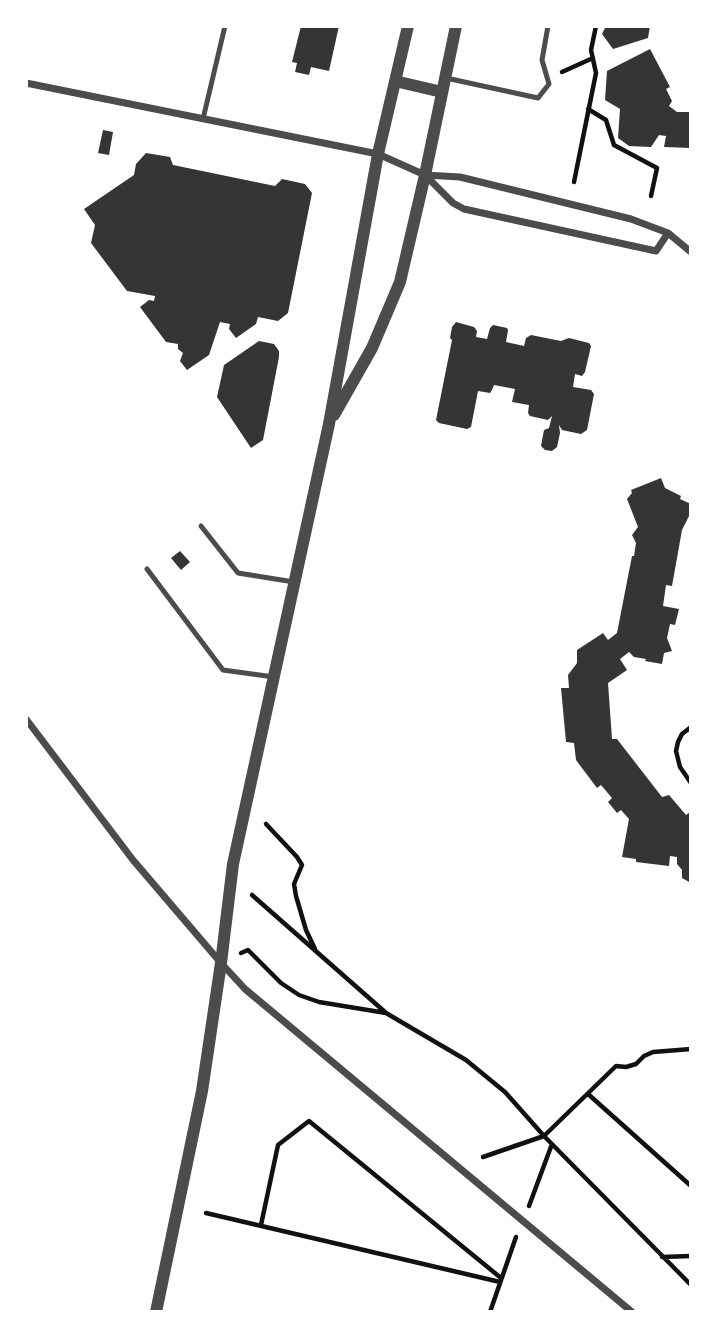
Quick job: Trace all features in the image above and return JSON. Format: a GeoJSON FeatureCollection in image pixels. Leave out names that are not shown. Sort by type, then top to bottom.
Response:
{"type":"FeatureCollection","features":[{"type":"Feature","properties":{"kind":"street"},"geometry":{"type":"LineString","coordinates":[[156,1312],[202,1091],[233,864],[329,424],[378,154],[408,26]]}},
{"type":"Feature","properties":{"kind":"street"},"geometry":{"type":"LineString","coordinates":[[329,424],[372,348],[400,282],[456,26]]}},
{"type":"Feature","properties":{"kind":"street"},"geometry":{"type":"LineString","coordinates":[[395,82],[442,92]]}},
{"type":"Feature","properties":{"kind":"street"},"geometry":{"type":"LineString","coordinates":[[26,83],[378,154],[425,175],[460,177],[631,219],[668,233],[691,252]]}},
{"type":"Feature","properties":{"kind":"street"},"geometry":{"type":"LineString","coordinates":[[425,175],[453,203],[464,209],[656,251],[668,233]]}},
{"type":"Feature","properties":{"kind":"street"},"geometry":{"type":"LineString","coordinates":[[26,719],[133,860],[246,989],[632,1312]]}},
{"type":"Feature","properties":{"kind":"lane"},"geometry":{"type":"LineString","coordinates":[[204,119],[225,26]]}},
{"type":"Feature","properties":{"kind":"lane"},"geometry":{"type":"LineString","coordinates":[[446,78],[538,97],[549,84],[542,60],[548,26]]}},
{"type":"Feature","properties":{"kind":"lane"},"geometry":{"type":"LineString","coordinates":[[201,526],[238,573],[294,582]]}},
{"type":"Feature","properties":{"kind":"lane"},"geometry":{"type":"LineString","coordinates":[[147,569],[223,670],[274,677]]}},
{"type":"Feature","properties":{"kind":"path"},"geometry":{"type":"LineString","coordinates":[[574,182],[596,73],[591,50],[596,26]]}},
{"type":"Feature","properties":{"kind":"path"},"geometry":{"type":"LineString","coordinates":[[548,79],[593,58]]}},
{"type":"Feature","properties":{"kind":"path"},"geometry":{"type":"LineString","coordinates":[[588,109],[606,120],[614,145],[657,168],[651,196]]}},
{"type":"Feature","properties":{"kind":"path"},"geometry":{"type":"LineString","coordinates":[[691,727],[682,734],[676,751],[680,767],[691,783]]}},
{"type":"Feature","properties":{"kind":"path"},"geometry":{"type":"LineString","coordinates":[[266,824],[302,865],[294,884],[296,897],[306,930],[317,953]]}},
{"type":"Feature","properties":{"kind":"path"},"geometry":{"type":"LineString","coordinates":[[252,895],[386,1013],[466,1060],[506,1092],[544,1136],[691,1285]]}},
{"type":"Feature","properties":{"kind":"path"},"geometry":{"type":"LineString","coordinates":[[248,950],[281,983],[299,995],[319,1002],[386,1013]]}},
{"type":"Feature","properties":{"kind":"path"},"geometry":{"type":"LineString","coordinates":[[483,1157],[544,1136],[615,1066],[626,1067],[653,1052],[691,1048]]}},
{"type":"Feature","properties":{"kind":"path"},"geometry":{"type":"LineString","coordinates":[[588,1094],[691,1186]]}},
{"type":"Feature","properties":{"kind":"path"},"geometry":{"type":"LineString","coordinates":[[574,1107],[579,1112]]}},
{"type":"Feature","properties":{"kind":"path"},"geometry":{"type":"LineString","coordinates":[[261,1225],[278,1144],[309,1121],[501,1280]]}},
{"type":"Feature","properties":{"kind":"path"},"geometry":{"type":"LineString","coordinates":[[529,1204],[552,1144]]}},
{"type":"Feature","properties":{"kind":"path"},"geometry":{"type":"LineString","coordinates":[[206,1213],[501,1280]]}},
{"type":"Feature","properties":{"kind":"path"},"geometry":{"type":"LineString","coordinates":[[490,1312],[518,1230]]}},
{"type":"Feature","properties":{"kind":"path"},"geometry":{"type":"LineString","coordinates":[[662,1257],[691,1255]]}},
{"type":"Feature","properties":{"kind":"building"},"geometry":{"type":"Polygon","coordinates":[[[301,26],[339,26],[329,71],[311,67],[309,75],[295,72],[297,63],[292,62],[301,26]]]}},
{"type":"Feature","properties":{"kind":"building"},"geometry":{"type":"Polygon","coordinates":[[[606,26],[650,26],[648,38],[613,49],[602,34],[606,26]]]}},
{"type":"Feature","properties":{"kind":"building"},"geometry":{"type":"Polygon","coordinates":[[[650,49],[670,87],[666,89],[672,101],[669,106],[677,112],[691,112],[691,148],[664,147],[666,136],[659,135],[651,147],[629,146],[618,138],[620,109],[605,100],[607,71],[650,49]]]}},
{"type":"Feature","properties":{"kind":"building"},"geometry":{"type":"Polygon","coordinates":[[[103,130],[113,132],[109,155],[98,153],[103,130]]]}},
{"type":"Feature","properties":{"kind":"building"},"geometry":{"type":"Polygon","coordinates":[[[146,153],[170,157],[173,165],[275,186],[282,179],[305,184],[312,193],[288,313],[278,321],[258,317],[256,324],[236,338],[229,329],[230,324],[220,322],[209,355],[187,370],[180,361],[183,353],[178,349],[178,344],[166,342],[140,307],[149,300],[154,301],[155,296],[127,291],[91,243],[95,225],[84,209],[134,175],[136,164],[146,153]]]}},
{"type":"Feature","properties":{"kind":"building"},"geometry":{"type":"Polygon","coordinates":[[[456,322],[474,327],[477,331],[476,337],[487,339],[493,325],[507,328],[506,342],[524,346],[526,338],[531,335],[561,341],[569,338],[589,343],[591,346],[585,372],[582,376],[575,374],[573,387],[591,390],[594,394],[587,430],[581,434],[562,430],[559,425],[557,447],[552,451],[545,450],[541,446],[544,430],[549,428],[552,416],[548,420],[530,416],[529,405],[512,402],[515,389],[494,385],[490,393],[478,391],[471,427],[467,429],[439,423],[436,420],[452,340],[452,327],[456,322]]]}},
{"type":"Feature","properties":{"kind":"building"},"geometry":{"type":"Polygon","coordinates":[[[259,341],[274,344],[279,351],[279,357],[263,440],[251,448],[217,397],[224,365],[259,341]]]}},
{"type":"Feature","properties":{"kind":"building"},"geometry":{"type":"Polygon","coordinates":[[[661,478],[665,488],[691,504],[691,512],[682,530],[672,586],[666,585],[663,606],[679,609],[675,625],[670,624],[667,638],[672,651],[664,653],[662,664],[634,657],[629,652],[620,659],[627,670],[608,683],[612,739],[617,739],[662,797],[669,795],[686,815],[690,812],[691,883],[682,878],[677,857],[670,856],[669,866],[636,862],[636,859],[622,857],[629,819],[621,810],[617,813],[608,802],[612,798],[601,785],[597,788],[576,760],[574,743],[566,742],[561,688],[569,688],[568,675],[577,663],[577,650],[603,633],[608,640],[617,633],[636,543],[632,535],[638,527],[627,499],[632,493],[631,490],[661,478]]]}},
{"type":"Feature","properties":{"kind":"building"},"geometry":{"type":"Polygon","coordinates":[[[180,551],[190,562],[181,570],[171,558],[180,551]]]}}]}
